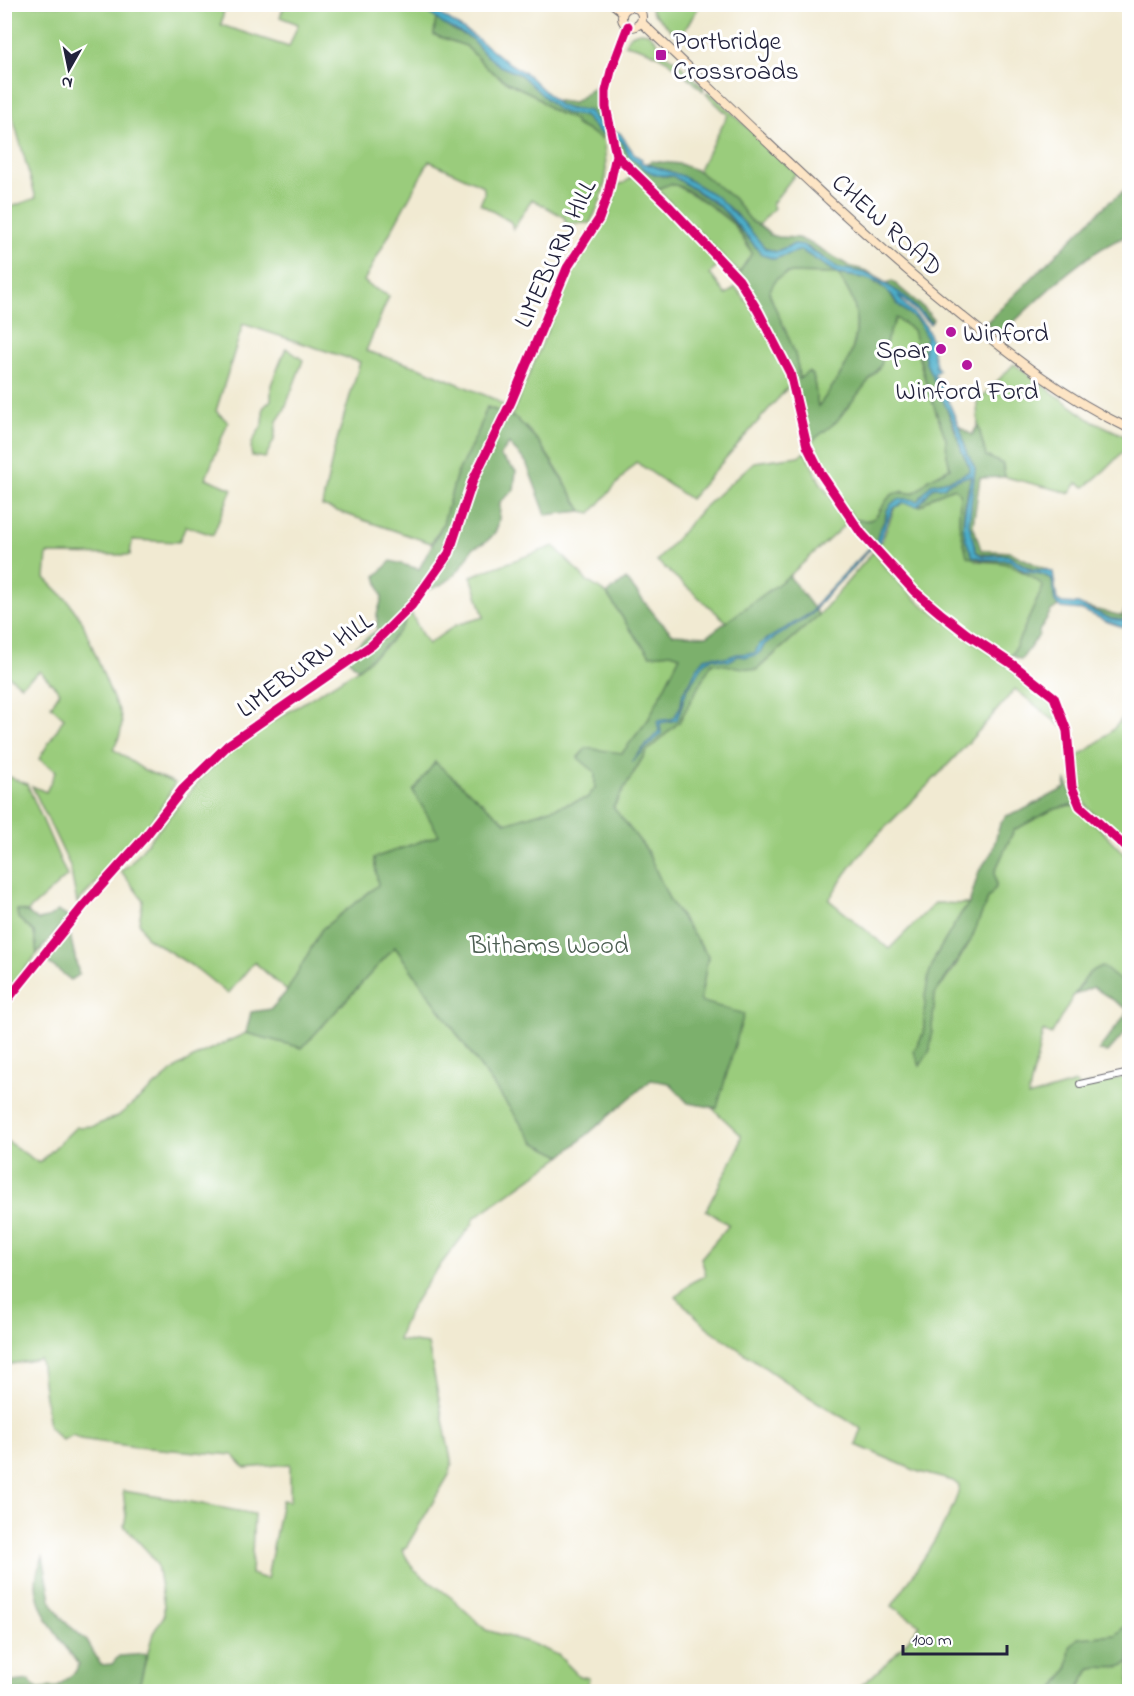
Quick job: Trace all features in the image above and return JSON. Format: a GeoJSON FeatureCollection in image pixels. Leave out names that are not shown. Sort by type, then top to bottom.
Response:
{"type":"FeatureCollection","features":[{"type":"Feature","properties":{"kind":"main road"},"geometry":{"type":"LineString","coordinates":[[613,4],[624,12]]}},
{"type":"Feature","properties":{"kind":"main road"},"geometry":{"type":"LineString","coordinates":[[636,6],[641,14],[641,22],[636,26],[628,26],[623,21],[624,12],[636,6]]}},
{"type":"Feature","properties":{"kind":"main road","name":"CHEW ROAD"},"geometry":{"type":"LineString","coordinates":[[641,22],[868,237],[931,290],[1030,369],[1082,403],[1130,429]]}},
{"type":"Feature","properties":{"kind":"street","name":"LIMEBURN HILL"},"geometry":{"type":"LineString","coordinates":[[4,1004],[84,904],[145,837],[182,790],[228,745],[372,645],[412,605],[449,553],[473,480],[511,402],[567,268],[599,219],[608,194],[616,155],[606,107],[606,91],[613,64],[628,26]]}},
{"type":"Feature","properties":{"kind":"street"},"geometry":{"type":"LineString","coordinates":[[616,155],[666,203],[739,280],[768,329],[790,373],[807,446],[821,474],[861,533],[922,599],[1054,697],[1067,731],[1072,787],[1080,806],[1130,851]]}},
{"type":"Feature","properties":{"kind":"street"},"geometry":{"type":"LineString","coordinates":[[1080,1084],[1130,1073]]}},
{"type":"Feature","properties":{"kind":"green space"},"geometry":{"type":"Polygon","coordinates":[[[4,5],[225,5],[221,25],[289,47],[298,24],[280,17],[284,6],[281,5],[419,5],[436,18],[434,35],[466,46],[487,68],[507,82],[534,95],[553,111],[576,120],[575,124],[603,139],[606,163],[603,192],[590,223],[566,224],[564,217],[532,199],[513,229],[511,222],[480,204],[484,193],[483,186],[429,161],[364,281],[389,296],[366,351],[421,368],[503,405],[500,412],[487,407],[479,430],[456,476],[443,524],[431,543],[322,506],[334,450],[360,362],[243,324],[216,411],[228,422],[206,478],[232,489],[213,535],[186,526],[179,542],[132,540],[130,555],[47,554],[45,578],[68,601],[82,621],[120,713],[122,725],[113,749],[144,770],[175,783],[166,800],[143,831],[77,903],[70,866],[32,786],[46,792],[56,771],[39,759],[64,718],[51,706],[60,692],[40,671],[21,685],[5,673],[5,209],[36,198],[5,90],[4,5]]]}},
{"type":"Feature","properties":{"kind":"green space"},"geometry":{"type":"Polygon","coordinates":[[[649,5],[700,5],[680,38],[653,13],[649,5]]]}},
{"type":"Feature","properties":{"kind":"green space"},"geometry":{"type":"Polygon","coordinates":[[[436,18],[453,30],[471,38],[485,54],[501,66],[521,75],[565,113],[584,116],[603,133],[603,139],[575,124],[575,120],[553,111],[534,95],[507,82],[487,68],[466,46],[434,35],[436,18]]]}},
{"type":"Feature","properties":{"kind":"green space"},"geometry":{"type":"Polygon","coordinates":[[[640,32],[648,33],[655,39],[664,54],[676,61],[704,88],[703,91],[668,61],[649,51],[625,44],[627,39],[640,32]]]}},
{"type":"Feature","properties":{"kind":"green space"},"geometry":{"type":"Polygon","coordinates":[[[600,83],[603,85],[601,103],[604,127],[588,111],[564,108],[552,100],[573,103],[600,83]]]}},
{"type":"Feature","properties":{"kind":"green space"},"geometry":{"type":"Polygon","coordinates":[[[710,92],[796,173],[772,204],[774,208],[759,225],[752,222],[733,198],[698,171],[728,115],[706,94],[710,92]]]}},
{"type":"Feature","properties":{"kind":"green space"},"geometry":{"type":"Polygon","coordinates":[[[614,138],[621,141],[630,157],[646,169],[661,176],[673,176],[722,209],[763,255],[774,259],[801,250],[838,274],[869,279],[888,290],[897,304],[923,328],[926,337],[924,353],[926,363],[941,394],[970,471],[961,476],[932,484],[918,501],[904,499],[894,504],[887,510],[877,540],[873,543],[854,519],[866,521],[872,519],[893,494],[915,492],[929,479],[950,468],[946,439],[927,387],[913,330],[896,318],[887,339],[881,365],[836,422],[808,444],[792,370],[739,273],[752,253],[741,235],[734,225],[706,202],[681,187],[673,185],[657,189],[618,154],[614,138]],[[788,273],[776,279],[769,292],[792,345],[799,379],[808,372],[813,375],[818,407],[843,371],[856,333],[854,304],[838,274],[788,273]]]}},
{"type":"Feature","properties":{"kind":"green space"},"geometry":{"type":"Polygon","coordinates":[[[651,161],[680,164],[698,171],[733,198],[752,222],[765,229],[770,235],[798,238],[849,266],[867,271],[887,284],[892,281],[925,309],[933,319],[932,322],[900,293],[874,277],[838,268],[808,247],[791,245],[775,252],[769,250],[735,214],[710,193],[692,182],[647,163],[651,161]]]}},
{"type":"Feature","properties":{"kind":"green space"},"geometry":{"type":"Polygon","coordinates":[[[633,176],[720,262],[710,274],[726,295],[735,287],[752,308],[776,347],[789,386],[690,499],[636,462],[591,513],[582,511],[541,445],[521,423],[511,417],[573,270],[609,213],[614,199],[615,185],[624,183],[633,176]]]}},
{"type":"Feature","properties":{"kind":"green space"},"geometry":{"type":"Polygon","coordinates":[[[666,185],[676,185],[705,202],[734,225],[752,253],[739,273],[657,189],[666,185]]]}},
{"type":"Feature","properties":{"kind":"green space"},"geometry":{"type":"Polygon","coordinates":[[[1129,188],[1129,235],[1111,243],[1077,265],[1001,334],[986,323],[1108,203],[1129,188]]]}},
{"type":"Feature","properties":{"kind":"green space"},"geometry":{"type":"Polygon","coordinates":[[[788,273],[838,274],[854,304],[856,333],[853,347],[835,383],[818,407],[813,375],[799,379],[795,356],[769,292],[776,278],[788,273]]]}},
{"type":"Feature","properties":{"kind":"green space"},"geometry":{"type":"Polygon","coordinates":[[[896,318],[913,330],[917,341],[918,355],[927,387],[946,439],[950,468],[917,491],[910,493],[902,491],[880,509],[872,520],[861,521],[854,519],[829,482],[808,444],[836,422],[881,365],[887,339],[896,318]]]}},
{"type":"Feature","properties":{"kind":"green space"},"geometry":{"type":"Polygon","coordinates":[[[286,348],[303,360],[284,411],[277,421],[274,440],[265,458],[252,456],[252,442],[263,423],[263,408],[271,400],[271,385],[286,348]]]}},
{"type":"Feature","properties":{"kind":"green space"},"geometry":{"type":"Polygon","coordinates":[[[1014,364],[1089,419],[1127,437],[1127,448],[1085,487],[1077,483],[1070,493],[1005,477],[1003,464],[986,456],[978,425],[977,402],[1014,364]]]}},
{"type":"Feature","properties":{"kind":"green space"},"geometry":{"type":"Polygon","coordinates":[[[487,407],[517,419],[539,442],[582,511],[546,515],[526,462],[509,444],[500,456],[516,471],[514,490],[500,502],[498,525],[493,536],[473,548],[463,565],[451,578],[436,587],[417,592],[407,618],[398,632],[386,646],[358,669],[344,655],[377,630],[377,614],[382,598],[376,576],[391,561],[419,569],[443,524],[456,476],[479,430],[487,407]]]}},
{"type":"Feature","properties":{"kind":"green space"},"geometry":{"type":"Polygon","coordinates":[[[978,425],[986,456],[1003,464],[1005,477],[980,478],[973,525],[981,550],[1010,552],[1047,570],[1027,567],[1014,558],[1001,554],[985,555],[976,552],[969,524],[975,468],[966,451],[960,427],[972,435],[978,425]]]}},
{"type":"Feature","properties":{"kind":"green space"},"geometry":{"type":"Polygon","coordinates":[[[805,452],[820,482],[848,522],[789,576],[727,622],[657,561],[702,509],[754,462],[798,456],[805,452]]]}},
{"type":"Feature","properties":{"kind":"green space"},"geometry":{"type":"Polygon","coordinates":[[[971,475],[963,526],[973,556],[1009,560],[1030,572],[1052,579],[1055,602],[1058,606],[1051,611],[1039,635],[1021,660],[1012,655],[1043,587],[1021,570],[967,556],[959,524],[960,493],[954,488],[918,506],[933,487],[944,487],[948,483],[971,475]]]}},
{"type":"Feature","properties":{"kind":"green space"},"geometry":{"type":"Polygon","coordinates":[[[954,488],[960,493],[959,524],[976,561],[1005,563],[1039,580],[1043,587],[1012,655],[1009,656],[948,616],[915,587],[877,546],[882,541],[895,507],[904,503],[921,506],[932,497],[954,488]]]}},
{"type":"Feature","properties":{"kind":"green space"},"geometry":{"type":"Polygon","coordinates":[[[554,546],[586,580],[607,594],[650,655],[671,653],[680,656],[648,720],[622,754],[587,748],[578,757],[595,772],[595,788],[587,798],[506,823],[435,762],[439,835],[374,858],[378,885],[322,929],[287,991],[254,962],[228,994],[197,969],[146,937],[139,922],[143,900],[121,871],[130,864],[204,775],[267,725],[358,669],[387,645],[408,613],[410,612],[428,644],[456,625],[484,617],[471,576],[554,546]]]}},
{"type":"Feature","properties":{"kind":"green space"},"geometry":{"type":"Polygon","coordinates":[[[873,552],[899,583],[920,603],[1002,662],[1051,703],[1060,725],[1015,689],[953,759],[863,851],[829,900],[889,949],[935,903],[969,904],[935,957],[925,996],[924,1033],[914,1051],[930,1050],[935,994],[971,940],[988,898],[996,887],[995,871],[1014,830],[1052,810],[1070,805],[1078,806],[1129,859],[1129,988],[1090,972],[1051,1035],[1043,1031],[1028,1097],[1076,1083],[1078,1087],[1129,1076],[1129,1623],[1115,1635],[1093,1637],[1070,1647],[1068,1668],[1053,1691],[854,1691],[889,1660],[920,1625],[892,1606],[941,1529],[956,1498],[959,1486],[953,1481],[919,1472],[856,1445],[862,1429],[796,1389],[708,1328],[676,1297],[692,1282],[706,1275],[701,1258],[729,1225],[706,1210],[739,1147],[741,1135],[711,1107],[717,1108],[700,1002],[708,956],[670,901],[646,849],[613,808],[646,752],[679,722],[712,662],[757,670],[819,615],[873,552]]]}},
{"type":"Feature","properties":{"kind":"green space","name":"Bithams Wood"},"geometry":{"type":"Polygon","coordinates":[[[789,576],[819,615],[756,670],[712,663],[679,722],[646,752],[613,807],[646,849],[670,901],[708,956],[700,1001],[744,1014],[717,1108],[688,1103],[669,1083],[651,1080],[562,1156],[534,1142],[395,947],[302,1048],[246,1033],[251,1012],[271,1009],[287,991],[322,929],[378,885],[374,858],[439,835],[413,791],[435,762],[506,823],[587,798],[595,788],[595,772],[578,758],[586,748],[622,753],[648,720],[680,656],[671,653],[650,655],[607,594],[626,579],[673,634],[707,636],[789,576]]]}},
{"type":"Feature","properties":{"kind":"green space"},"geometry":{"type":"Polygon","coordinates":[[[1129,602],[1129,621],[1111,619],[1085,607],[1122,616],[1129,602]]]}},
{"type":"Feature","properties":{"kind":"green space"},"geometry":{"type":"Polygon","coordinates":[[[1129,708],[1129,849],[1090,811],[1078,790],[1072,761],[1111,731],[1129,708]]]}},
{"type":"Feature","properties":{"kind":"green space"},"geometry":{"type":"Polygon","coordinates":[[[5,775],[27,784],[67,876],[27,912],[17,910],[18,918],[34,932],[37,954],[5,994],[5,775]]]}},
{"type":"Feature","properties":{"kind":"green space"},"geometry":{"type":"Polygon","coordinates":[[[1066,781],[1078,806],[1070,805],[1052,810],[1014,830],[995,871],[996,887],[988,898],[971,940],[935,994],[930,1050],[920,1066],[914,1051],[924,1033],[925,996],[929,974],[935,957],[969,904],[979,871],[992,852],[1000,824],[1006,816],[1021,811],[1065,788],[1066,781]]]}},
{"type":"Feature","properties":{"kind":"green space"},"geometry":{"type":"Polygon","coordinates":[[[17,910],[27,912],[38,920],[48,918],[58,911],[68,917],[37,954],[34,932],[18,918],[17,910]]]}},
{"type":"Feature","properties":{"kind":"green space"},"geometry":{"type":"Polygon","coordinates":[[[69,930],[79,975],[71,980],[45,960],[69,930]]]}},
{"type":"Feature","properties":{"kind":"green space"},"geometry":{"type":"Polygon","coordinates":[[[395,947],[534,1142],[562,1156],[474,1218],[473,1223],[419,1295],[403,1325],[398,1340],[428,1344],[452,1465],[449,1475],[407,1546],[402,1550],[414,1570],[452,1598],[486,1630],[528,1642],[558,1655],[579,1676],[589,1678],[587,1691],[131,1691],[140,1682],[153,1633],[164,1616],[164,1605],[157,1565],[124,1526],[126,1516],[123,1491],[254,1514],[251,1574],[267,1579],[282,1500],[290,1501],[290,1464],[245,1468],[233,1455],[136,1447],[80,1439],[73,1435],[62,1440],[49,1428],[40,1359],[5,1365],[5,1140],[39,1163],[76,1127],[94,1126],[118,1116],[179,1066],[246,1033],[302,1048],[395,947]]]}},
{"type":"Feature","properties":{"kind":"green space"},"geometry":{"type":"Polygon","coordinates":[[[1102,966],[1129,988],[1129,1010],[1093,987],[1074,995],[1090,972],[1102,966]]]}},
{"type":"Feature","properties":{"kind":"green space"},"geometry":{"type":"Polygon","coordinates":[[[1129,1010],[1129,1028],[1108,1052],[1098,1051],[1129,1010]]]}},
{"type":"Feature","properties":{"kind":"green space"},"geometry":{"type":"Polygon","coordinates":[[[43,1557],[52,1604],[63,1620],[87,1641],[101,1665],[112,1664],[119,1656],[147,1654],[140,1682],[131,1691],[124,1687],[89,1692],[5,1691],[5,1683],[29,1680],[36,1688],[57,1687],[75,1672],[79,1664],[51,1627],[40,1605],[36,1581],[43,1557]]]}},
{"type":"Feature","properties":{"kind":"green space"},"geometry":{"type":"Polygon","coordinates":[[[1129,1623],[1129,1662],[1115,1668],[1091,1668],[1077,1691],[1053,1692],[1068,1668],[1070,1647],[1078,1638],[1115,1635],[1129,1623]]]}},
{"type":"Feature","properties":{"kind":"green space"},"geometry":{"type":"Polygon","coordinates":[[[1129,1662],[1129,1691],[1077,1692],[1091,1668],[1115,1668],[1129,1662]]]}},
{"type":"Feature","properties":{"kind":"green space"},"geometry":{"type":"Polygon","coordinates":[[[124,1687],[131,1691],[89,1691],[124,1687]]]}},
{"type":"Feature","properties":{"kind":"water"},"geometry":{"type":"Polygon","coordinates":[[[419,5],[428,5],[474,36],[504,60],[528,75],[559,105],[569,109],[589,111],[601,126],[620,133],[635,155],[642,159],[641,162],[682,176],[716,196],[765,248],[775,252],[795,244],[803,245],[838,268],[865,273],[900,293],[931,322],[930,324],[898,295],[923,322],[928,332],[935,367],[939,370],[934,374],[945,393],[962,434],[966,451],[975,468],[969,524],[976,552],[983,556],[1007,555],[1031,570],[1053,572],[1057,600],[1062,603],[1078,604],[1111,619],[1129,621],[1129,629],[1082,610],[1061,608],[1055,602],[1052,579],[1042,574],[1025,571],[1009,560],[973,556],[967,544],[963,524],[971,475],[948,483],[944,487],[933,487],[918,506],[904,503],[893,508],[879,542],[823,599],[812,614],[765,644],[756,655],[738,656],[728,661],[713,658],[706,661],[687,689],[677,720],[660,723],[661,734],[631,762],[659,731],[657,721],[671,719],[675,716],[681,705],[683,692],[705,658],[713,656],[726,658],[737,654],[755,653],[759,644],[811,613],[821,598],[877,540],[886,518],[886,512],[894,502],[901,499],[918,501],[931,484],[960,476],[970,471],[970,467],[962,451],[954,424],[926,363],[924,353],[926,337],[919,322],[898,305],[892,295],[878,283],[865,278],[838,274],[801,250],[774,259],[763,255],[728,214],[713,201],[673,176],[656,175],[646,170],[630,157],[621,141],[599,132],[584,116],[565,113],[557,109],[521,75],[500,66],[471,38],[443,24],[419,5]]]}},
{"type":"Feature","properties":{"kind":"cycle path"},"geometry":{"type":"LineString","coordinates":[[4,1004],[84,905],[145,837],[182,790],[228,745],[372,645],[412,605],[449,553],[473,480],[511,402],[567,268],[599,219],[608,194],[616,155],[606,107],[606,91],[628,26]]}},
{"type":"Feature","properties":{"kind":"cycle path"},"geometry":{"type":"LineString","coordinates":[[616,155],[666,203],[739,280],[790,373],[807,446],[821,474],[861,533],[914,591],[967,634],[1015,666],[1054,697],[1067,731],[1072,787],[1080,806],[1130,851]]}},
{"type":"Feature","properties":{"kind":"place","name":"Portbridge Crossroads"},"geometry":{"type":"Point","coordinates":[661,55]}},
{"type":"Feature","properties":{"kind":"place","name":"Winford"},"geometry":{"type":"Point","coordinates":[951,332]}},
{"type":"Feature","properties":{"kind":"place","name":"Spar"},"geometry":{"type":"Point","coordinates":[941,349]}},
{"type":"Feature","properties":{"kind":"place","name":"Winford Ford"},"geometry":{"type":"Point","coordinates":[967,365]}}]}
